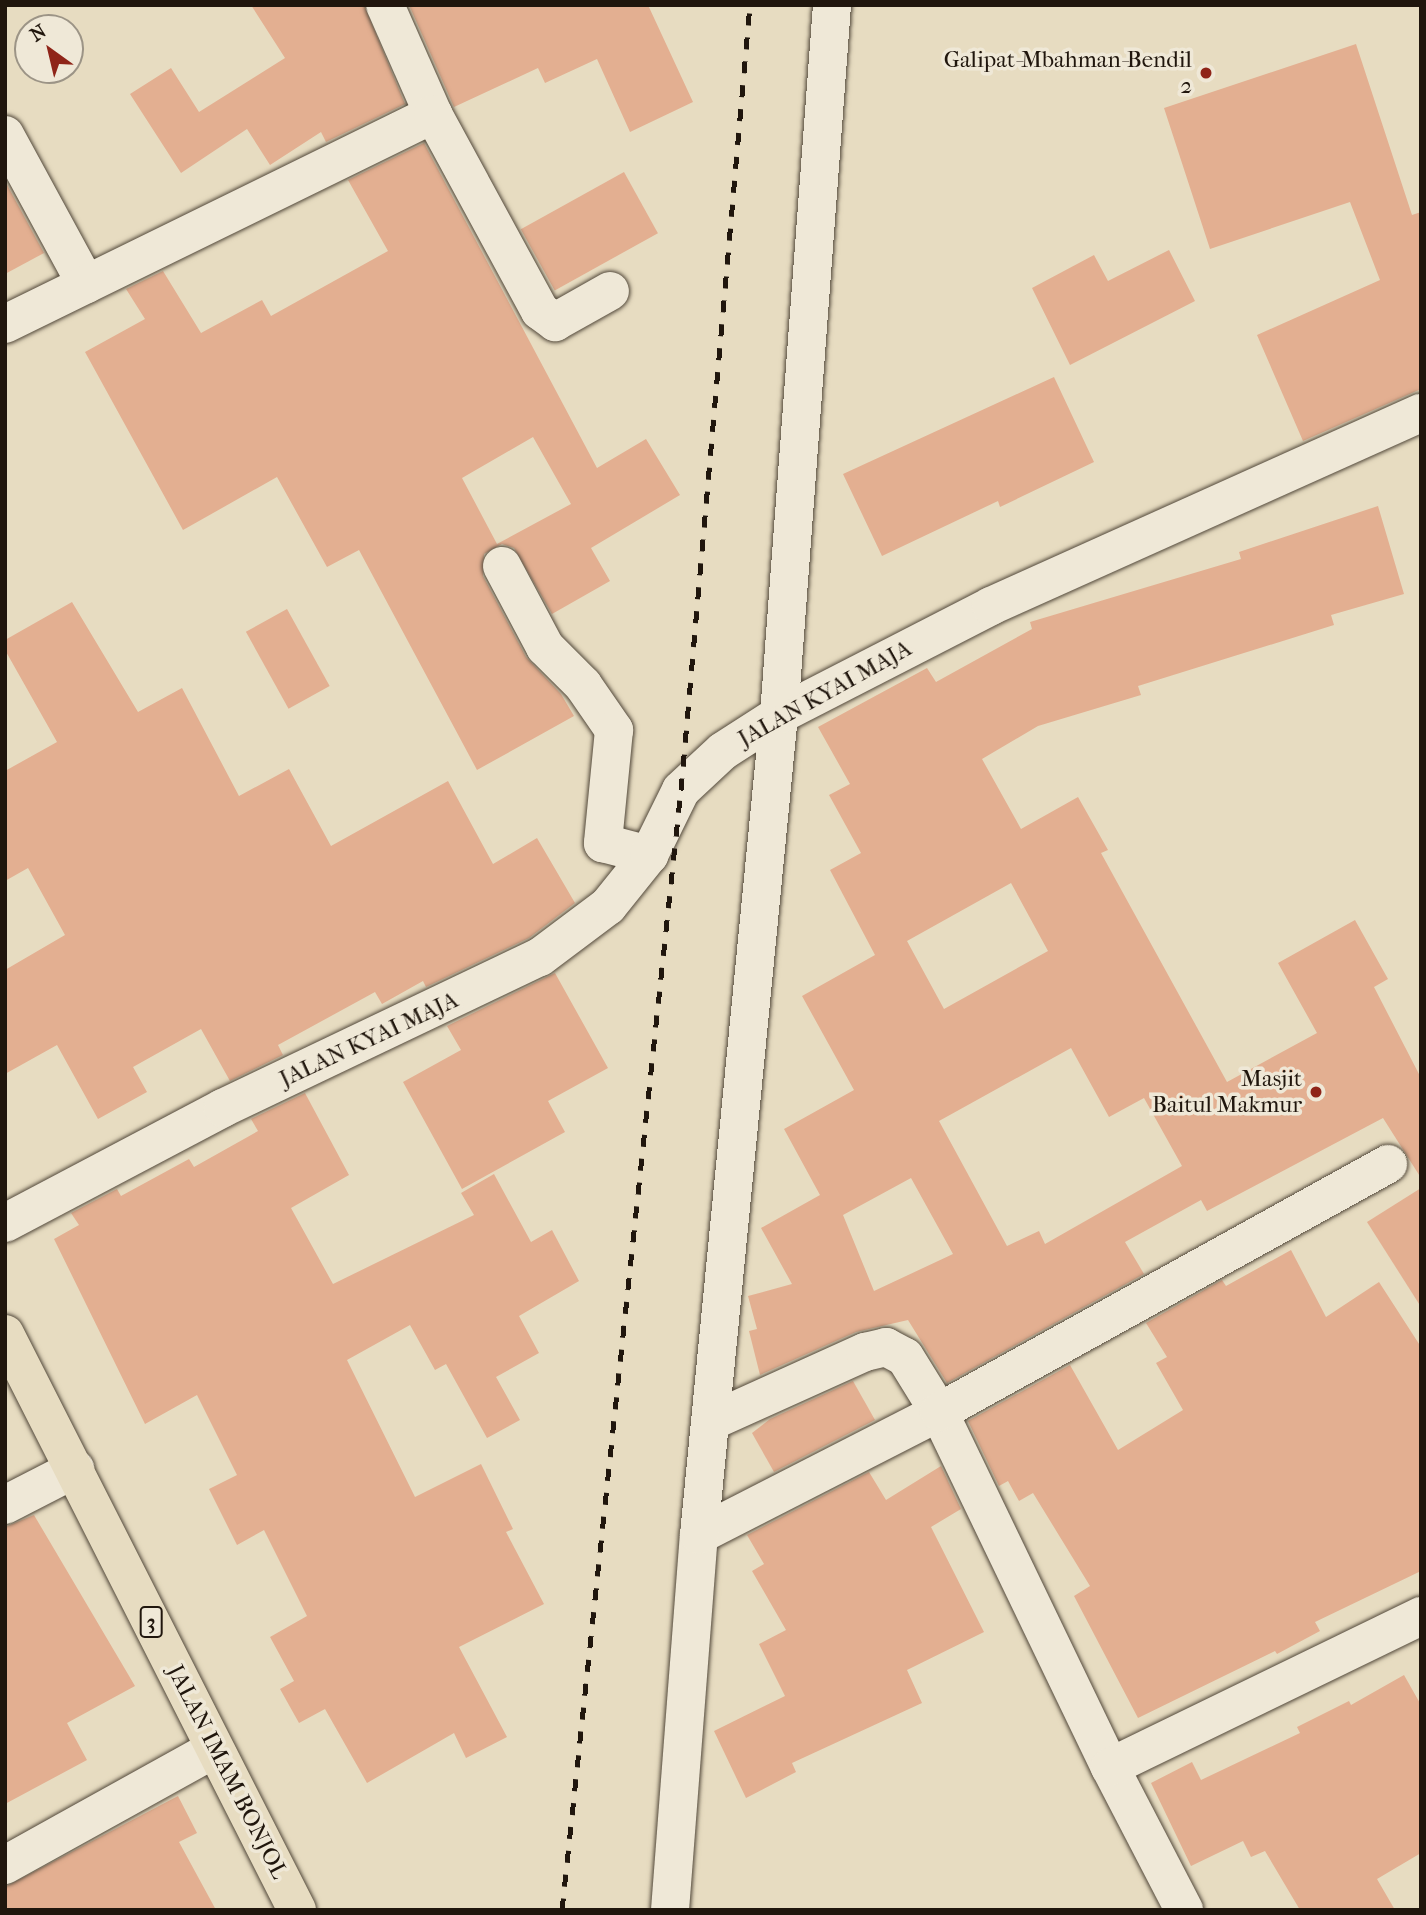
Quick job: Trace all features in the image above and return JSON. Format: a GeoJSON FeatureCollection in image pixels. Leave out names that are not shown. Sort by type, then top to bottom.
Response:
{"type":"FeatureCollection","features":[{"type":"Feature","properties":{"kind":"highway","name":"JALAN IMAM BONJOL"},"geometry":{"type":"LineString","coordinates":[[5,1334],[297,1910]]}},
{"type":"Feature","properties":{"kind":"street"},"geometry":{"type":"LineString","coordinates":[[385,5],[433,114],[540,311],[555,322],[610,290]]}},
{"type":"Feature","properties":{"kind":"street"},"geometry":{"type":"LineString","coordinates":[[670,1910],[699,1535],[779,715],[832,5]]}},
{"type":"Feature","properties":{"kind":"street"},"geometry":{"type":"LineString","coordinates":[[5,324],[433,114]]}},
{"type":"Feature","properties":{"kind":"street"},"geometry":{"type":"LineString","coordinates":[[5,135],[86,284]]}},
{"type":"Feature","properties":{"kind":"street","name":"JALAN KYAI MAJA"},"geometry":{"type":"LineString","coordinates":[[5,1223],[223,1108],[540,957],[608,906],[649,855],[681,790],[723,751],[779,715],[990,606],[1421,413]]}},
{"type":"Feature","properties":{"kind":"street"},"geometry":{"type":"LineString","coordinates":[[502,566],[545,648],[583,685],[614,730],[603,843],[649,855]]}},
{"type":"Feature","properties":{"kind":"street"},"geometry":{"type":"LineString","coordinates":[[699,1535],[939,1412],[1388,1164]]}},
{"type":"Feature","properties":{"kind":"street"},"geometry":{"type":"LineString","coordinates":[[712,1421],[865,1352],[886,1347],[905,1357],[939,1412],[1110,1767],[1184,1910]]}},
{"type":"Feature","properties":{"kind":"street"},"geometry":{"type":"LineString","coordinates":[[5,1505],[75,1469]]}},
{"type":"Feature","properties":{"kind":"street"},"geometry":{"type":"LineString","coordinates":[[1110,1767],[1421,1616]]}},
{"type":"Feature","properties":{"kind":"street"},"geometry":{"type":"LineString","coordinates":[[5,1865],[214,1749]]}},
{"type":"Feature","properties":{"kind":"building"},"geometry":{"type":"Polygon","coordinates":[[[251,5],[364,5],[405,104],[326,142],[321,132],[270,165],[247,129],[181,173],[130,94],[171,68],[199,112],[285,58],[251,5]]]}},
{"type":"Feature","properties":{"kind":"building"},"geometry":{"type":"Polygon","coordinates":[[[409,5],[648,5],[693,102],[630,132],[597,59],[545,83],[538,68],[454,107],[409,5]]]}},
{"type":"Feature","properties":{"kind":"building"},"geometry":{"type":"Polygon","coordinates":[[[1356,44],[1412,215],[1421,212],[1421,389],[1303,441],[1257,335],[1380,280],[1350,202],[1210,249],[1164,108],[1356,44]]]}},
{"type":"Feature","properties":{"kind":"building"},"geometry":{"type":"Polygon","coordinates":[[[424,143],[597,468],[646,439],[680,495],[591,548],[610,581],[552,614],[514,548],[502,544],[484,554],[483,576],[526,657],[561,694],[574,716],[477,770],[359,550],[327,567],[277,477],[183,530],[85,352],[145,319],[126,289],[163,271],[201,333],[262,300],[271,316],[388,251],[348,180],[424,143]],[[533,437],[462,478],[497,544],[571,504],[533,437]]]}},
{"type":"Feature","properties":{"kind":"building"},"geometry":{"type":"Polygon","coordinates":[[[624,172],[658,233],[555,290],[521,229],[624,172]]]}},
{"type":"Feature","properties":{"kind":"building"},"geometry":{"type":"Polygon","coordinates":[[[5,181],[44,253],[5,274],[5,181]]]}},
{"type":"Feature","properties":{"kind":"building"},"geometry":{"type":"Polygon","coordinates":[[[1169,250],[1195,301],[1070,365],[1032,288],[1094,255],[1108,281],[1169,250]]]}},
{"type":"Feature","properties":{"kind":"building"},"geometry":{"type":"Polygon","coordinates":[[[1054,377],[1094,462],[1000,507],[998,501],[882,556],[843,474],[1054,377]]]}},
{"type":"Feature","properties":{"kind":"building"},"geometry":{"type":"Polygon","coordinates":[[[1378,506],[1404,594],[1331,615],[1334,625],[1138,686],[1141,695],[1038,726],[982,759],[1021,829],[1078,797],[1108,850],[1101,853],[1227,1082],[1317,1033],[1278,963],[1355,920],[1388,979],[1374,987],[1421,1078],[1421,1178],[1383,1118],[1207,1211],[1201,1200],[1125,1242],[1144,1274],[947,1383],[908,1320],[856,1332],[760,1375],[749,1331],[757,1329],[748,1296],[792,1284],[761,1228],[820,1195],[784,1129],[854,1090],[802,996],[875,955],[830,870],[861,853],[829,795],[850,784],[818,727],[927,668],[936,682],[1032,629],[1030,622],[1241,559],[1239,552],[1378,506]],[[1011,883],[907,941],[944,1009],[1048,951],[1011,883]],[[1071,1048],[939,1121],[1007,1246],[1039,1231],[1045,1244],[1182,1166],[1144,1098],[1109,1117],[1071,1048]],[[911,1178],[843,1215],[874,1291],[953,1254],[911,1178]]]}},
{"type":"Feature","properties":{"kind":"building"},"geometry":{"type":"Polygon","coordinates":[[[72,602],[138,712],[182,688],[239,796],[289,769],[331,846],[448,781],[493,864],[537,838],[575,903],[529,938],[426,987],[423,981],[382,1004],[375,992],[278,1045],[283,1055],[230,1081],[201,1029],[133,1067],[147,1092],[98,1119],[57,1045],[5,1074],[5,970],[65,935],[28,868],[5,881],[5,771],[57,742],[5,650],[5,640],[72,602]]]}},
{"type":"Feature","properties":{"kind":"building"},"geometry":{"type":"Polygon","coordinates":[[[287,609],[330,686],[289,709],[246,632],[287,609]]]}},
{"type":"Feature","properties":{"kind":"building"},"geometry":{"type":"Polygon","coordinates":[[[555,973],[608,1068],[548,1101],[565,1132],[462,1189],[403,1082],[461,1050],[447,1026],[555,973]]]}},
{"type":"Feature","properties":{"kind":"building"},"geometry":{"type":"Polygon","coordinates":[[[305,1093],[349,1175],[291,1208],[333,1284],[474,1215],[461,1193],[494,1174],[531,1242],[552,1230],[579,1281],[519,1316],[539,1353],[496,1377],[520,1420],[487,1438],[446,1364],[435,1370],[410,1325],[347,1360],[415,1497],[481,1464],[513,1529],[506,1532],[544,1604],[459,1647],[507,1737],[466,1758],[454,1733],[367,1783],[325,1709],[299,1723],[280,1689],[294,1681],[270,1637],[307,1616],[264,1530],[237,1545],[209,1489],[237,1475],[197,1395],[145,1424],[54,1239],[79,1225],[71,1213],[117,1189],[121,1196],[189,1159],[194,1167],[258,1131],[251,1119],[305,1093]]]}},
{"type":"Feature","properties":{"kind":"building"},"geometry":{"type":"Polygon","coordinates":[[[1421,1188],[1421,1307],[1367,1222],[1421,1188]]]}},
{"type":"Feature","properties":{"kind":"building"},"geometry":{"type":"Polygon","coordinates":[[[1291,1250],[1326,1317],[1379,1282],[1421,1347],[1421,1571],[1315,1622],[1320,1631],[1277,1654],[1275,1651],[1138,1718],[1074,1596],[1090,1586],[1033,1493],[1019,1501],[1008,1481],[999,1486],[968,1421],[1070,1365],[1118,1450],[1183,1410],[1156,1363],[1167,1357],[1146,1323],[1222,1280],[1226,1286],[1291,1250]]]}},
{"type":"Feature","properties":{"kind":"building"},"geometry":{"type":"Polygon","coordinates":[[[853,1381],[875,1420],[774,1472],[752,1433],[770,1419],[853,1381]]]}},
{"type":"Feature","properties":{"kind":"building"},"geometry":{"type":"Polygon","coordinates":[[[941,1466],[961,1509],[931,1527],[984,1632],[907,1670],[922,1703],[792,1763],[796,1772],[746,1798],[714,1731],[785,1696],[759,1644],[786,1630],[752,1571],[764,1564],[747,1535],[869,1472],[886,1500],[941,1466]]]}},
{"type":"Feature","properties":{"kind":"building"},"geometry":{"type":"Polygon","coordinates":[[[34,1515],[135,1686],[67,1723],[87,1760],[5,1804],[5,1527],[34,1515]]]}},
{"type":"Feature","properties":{"kind":"building"},"geometry":{"type":"Polygon","coordinates":[[[1404,1675],[1421,1705],[1421,1853],[1377,1879],[1395,1910],[1300,1910],[1265,1851],[1251,1857],[1243,1841],[1191,1866],[1151,1783],[1192,1762],[1201,1780],[1300,1733],[1297,1727],[1349,1701],[1351,1705],[1404,1675]]]}},
{"type":"Feature","properties":{"kind":"building"},"geometry":{"type":"Polygon","coordinates":[[[178,1796],[197,1833],[179,1842],[216,1910],[5,1910],[5,1887],[178,1796]]]}},
{"type":"Feature","properties":{"kind":"railway"},"geometry":{"type":"LineString","coordinates":[[562,1910],[681,790],[750,5]]}},
{"type":"Feature","properties":{"kind":"place","name":"Galipat-Mbahman-Bendil 2"},"geometry":{"type":"Point","coordinates":[1206,73]}},
{"type":"Feature","properties":{"kind":"place","name":"Masjit Baitul Makmur"},"geometry":{"type":"Point","coordinates":[1316,1092]}}]}
